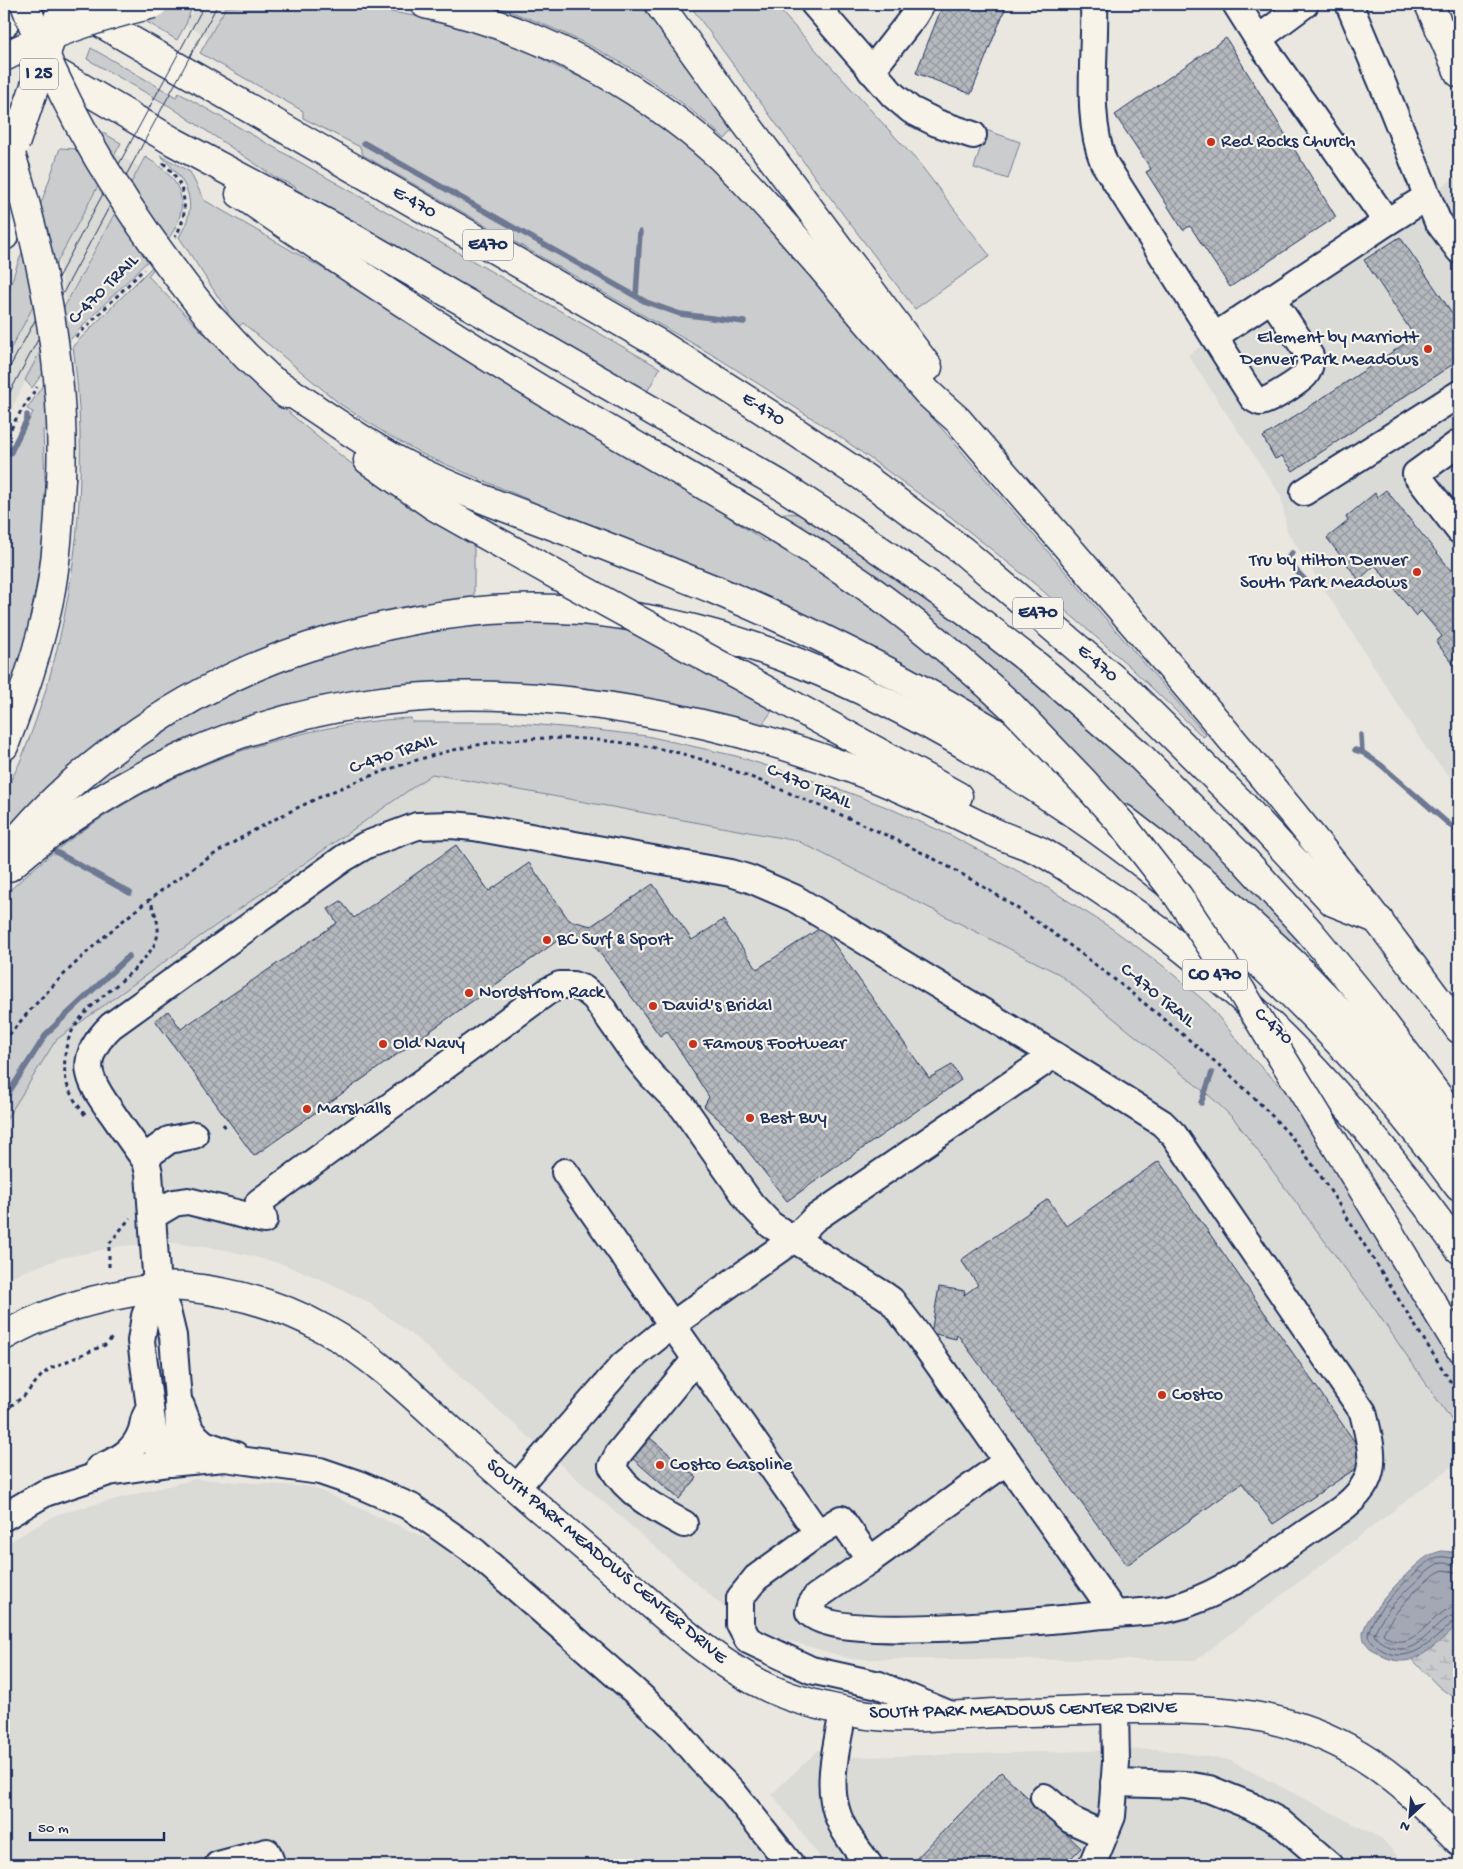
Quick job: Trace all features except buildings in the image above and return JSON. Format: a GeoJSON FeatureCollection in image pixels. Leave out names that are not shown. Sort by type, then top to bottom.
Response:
{"type":"FeatureCollection","features":[{"type":"Feature","properties":{"kind":"main road"},"geometry":{"type":"LineString","coordinates":[[4,24],[7,4]]}},
{"type":"Feature","properties":{"kind":"main road"},"geometry":{"type":"LineString","coordinates":[[25,4],[64,95],[108,176],[155,247],[208,315],[237,347],[337,437],[416,495],[467,526],[1014,827],[1041,852]]}},
{"type":"Feature","properties":{"kind":"main road","name":"I 25"},"geometry":{"type":"LineString","coordinates":[[4,174],[9,138],[63,4]]}},
{"type":"Feature","properties":{"kind":"main road","name":"E-470"},"geometry":{"type":"LineString","coordinates":[[68,4],[652,340],[769,414],[865,478],[963,551],[1128,691],[1240,801],[1333,902],[1378,920]]}},
{"type":"Feature","properties":{"kind":"main road"},"geometry":{"type":"LineString","coordinates":[[4,58],[78,25],[153,4]]}},
{"type":"Feature","properties":{"kind":"main road"},"geometry":{"type":"LineString","coordinates":[[425,4],[495,23],[533,37],[570,54],[638,93],[684,127],[723,161],[754,192],[927,392],[958,420],[1219,723],[1378,920],[1459,1029]]}},
{"type":"Feature","properties":{"kind":"main road"},"geometry":{"type":"LineString","coordinates":[[659,4],[726,98],[942,385],[958,420]]}},
{"type":"Feature","properties":{"kind":"main road"},"geometry":{"type":"LineString","coordinates":[[1429,4],[1459,73]]}},
{"type":"Feature","properties":{"kind":"main road"},"geometry":{"type":"LineString","coordinates":[[4,43],[166,151],[232,188],[404,304],[520,377],[800,543],[864,585],[945,648],[1012,706],[1091,790],[1131,837],[1198,924],[1240,989],[1459,1347]]}},
{"type":"Feature","properties":{"kind":"main road"},"geometry":{"type":"LineString","coordinates":[[4,236],[17,190],[9,138]]}},
{"type":"Feature","properties":{"kind":"main road"},"geometry":{"type":"LineString","coordinates":[[4,746],[18,710],[44,625],[54,572],[59,518],[62,423],[57,365],[40,270],[9,138]]}},
{"type":"Feature","properties":{"kind":"main road"},"geometry":{"type":"LineString","coordinates":[[166,151],[343,232],[771,479],[864,539],[965,610],[1038,667],[1137,754],[1246,861],[1309,931],[1361,993],[1459,1124]]}},
{"type":"Feature","properties":{"kind":"main road"},"geometry":{"type":"LineString","coordinates":[[273,381],[369,444],[408,466],[452,487],[712,589],[812,633],[904,679],[962,711],[1041,760],[1108,807],[1226,899],[1293,963],[1373,1045],[1410,1086],[1459,1148]]}},
{"type":"Feature","properties":{"kind":"main road"},"geometry":{"type":"LineString","coordinates":[[4,856],[20,835],[60,794],[133,736],[227,680],[305,648],[342,636],[415,620],[507,609],[594,612],[700,629],[806,665],[898,708],[950,736],[1022,779],[1127,851],[1154,871],[1222,929],[1306,1008],[1370,1076],[1459,1187]]}},
{"type":"Feature","properties":{"kind":"main road"},"geometry":{"type":"LineString","coordinates":[[4,873],[49,835],[96,802],[154,770],[207,746],[260,727],[324,711],[390,700],[449,696],[511,696],[582,704],[647,714],[739,734],[808,754],[875,778],[934,802],[997,834],[1041,852]]}},
{"type":"Feature","properties":{"kind":"main road","name":"C-470"},"geometry":{"type":"LineString","coordinates":[[1041,852],[1096,886],[1160,931],[1217,976],[1271,1024],[1338,1094],[1410,1182],[1459,1249]]}},
{"type":"Feature","properties":{"kind":"main road","name":"SOUTH PARK MEADOWS CENTER DRIVE"},"geometry":{"type":"LineString","coordinates":[[4,1336],[49,1313],[78,1303],[157,1287],[184,1286],[245,1297],[301,1317],[329,1331],[380,1367],[516,1488],[667,1618],[715,1656],[745,1676],[770,1689],[794,1699],[863,1714],[893,1716],[1115,1709],[1189,1709],[1238,1713],[1293,1724],[1338,1743],[1381,1769],[1430,1811],[1459,1841]]}},
{"type":"Feature","properties":{"kind":"street"},"geometry":{"type":"LineString","coordinates":[[814,4],[892,95],[911,110],[937,124],[973,135]]}},
{"type":"Feature","properties":{"kind":"street"},"geometry":{"type":"LineString","coordinates":[[871,71],[914,16],[921,4]]}},
{"type":"Feature","properties":{"kind":"street"},"geometry":{"type":"LineString","coordinates":[[1094,4],[1094,110],[1097,146],[1104,163],[1253,398],[1260,402],[1266,401],[1305,375],[1310,362],[1310,356],[1271,298]]}},
{"type":"Feature","properties":{"kind":"street"},"geometry":{"type":"LineString","coordinates":[[1236,4],[1258,39],[1387,222]]}},
{"type":"Feature","properties":{"kind":"street"},"geometry":{"type":"LineString","coordinates":[[1258,39],[1305,4]]}},
{"type":"Feature","properties":{"kind":"street"},"geometry":{"type":"LineString","coordinates":[[1349,4],[1437,220],[1459,250]]}},
{"type":"Feature","properties":{"kind":"street"},"geometry":{"type":"LineString","coordinates":[[1215,336],[1427,197]]}},
{"type":"Feature","properties":{"kind":"street"},"geometry":{"type":"LineString","coordinates":[[1304,492],[1459,394]]}},
{"type":"Feature","properties":{"kind":"street"},"geometry":{"type":"LineString","coordinates":[[1459,443],[1416,474],[1459,530]]}},
{"type":"Feature","properties":{"kind":"street"},"geometry":{"type":"LineString","coordinates":[[169,1463],[178,1451],[178,1400],[173,1336],[167,1312],[157,1287],[149,1173],[144,1158],[97,1093],[91,1079],[89,1065],[92,1051],[98,1038],[119,1020],[344,858],[366,845],[417,826],[451,825],[474,827],[750,878],[794,898],[1054,1055],[1162,1123],[1174,1135],[1363,1412],[1369,1439],[1371,1466],[1366,1482],[1358,1495],[1242,1577],[1213,1593],[1160,1611],[927,1629],[870,1629],[832,1623],[813,1617],[809,1612],[816,1597],[1007,1461]]}},
{"type":"Feature","properties":{"kind":"street"},"geometry":{"type":"LineString","coordinates":[[152,1216],[174,1203],[188,1201],[264,1220],[259,1202],[548,990],[560,985],[573,985],[584,988],[595,998],[637,1058],[683,1107],[751,1204],[771,1224],[890,1300],[920,1338],[1115,1614]]}},
{"type":"Feature","properties":{"kind":"street"},"geometry":{"type":"LineString","coordinates":[[516,1488],[623,1365],[672,1325],[795,1238],[814,1219],[1054,1055]]}},
{"type":"Feature","properties":{"kind":"street"},"geometry":{"type":"LineString","coordinates":[[144,1158],[169,1140],[194,1134]]}},
{"type":"Feature","properties":{"kind":"street"},"geometry":{"type":"LineString","coordinates":[[565,1172],[818,1533]]}},
{"type":"Feature","properties":{"kind":"street"},"geometry":{"type":"LineString","coordinates":[[157,1287],[145,1316],[141,1341],[154,1437],[159,1453],[169,1463]]}},
{"type":"Feature","properties":{"kind":"street"},"geometry":{"type":"LineString","coordinates":[[684,1524],[654,1508],[617,1477],[612,1466],[618,1453],[696,1360]]}},
{"type":"Feature","properties":{"kind":"street"},"geometry":{"type":"LineString","coordinates":[[178,1400],[191,1432],[204,1444],[228,1451],[247,1461]]}},
{"type":"Feature","properties":{"kind":"street"},"geometry":{"type":"LineString","coordinates":[[88,1478],[96,1470],[121,1458],[135,1445],[142,1431],[144,1415],[150,1408]]}},
{"type":"Feature","properties":{"kind":"street"},"geometry":{"type":"LineString","coordinates":[[4,1517],[45,1493],[108,1472],[169,1463],[225,1458],[320,1472],[358,1484],[411,1507],[475,1552],[673,1727],[702,1761],[732,1791],[791,1865]]}},
{"type":"Feature","properties":{"kind":"street"},"geometry":{"type":"LineString","coordinates":[[870,1560],[841,1519],[818,1533],[756,1578],[740,1598],[740,1625],[748,1640],[811,1670],[879,1684],[951,1715]]}},
{"type":"Feature","properties":{"kind":"street"},"geometry":{"type":"LineString","coordinates":[[1092,1865],[1112,1816],[1116,1762],[1115,1709]]}},
{"type":"Feature","properties":{"kind":"street"},"geometry":{"type":"LineString","coordinates":[[843,1710],[832,1779],[832,1797],[837,1814],[846,1832],[869,1865]]}},
{"type":"Feature","properties":{"kind":"street"},"geometry":{"type":"LineString","coordinates":[[1114,1783],[1186,1785],[1208,1789],[1251,1806],[1280,1822],[1330,1865]]}},
{"type":"Feature","properties":{"kind":"street"},"geometry":{"type":"LineString","coordinates":[[1044,1797],[1071,1820],[1104,1835]]}},
{"type":"Feature","properties":{"kind":"street"},"geometry":{"type":"LineString","coordinates":[[218,1865],[267,1852],[272,1865]]}},
{"type":"Feature","properties":{"kind":"path"},"geometry":{"type":"LineString","coordinates":[[166,151],[185,196],[181,225],[171,243]]}},
{"type":"Feature","properties":{"kind":"path","name":"C-470 TRAIL"},"geometry":{"type":"LineString","coordinates":[[75,338],[147,266]]}},
{"type":"Feature","properties":{"kind":"path"},"geometry":{"type":"LineString","coordinates":[[4,442],[38,385]]}},
{"type":"Feature","properties":{"kind":"path","name":"C-470 TRAIL"},"geometry":{"type":"LineString","coordinates":[[4,1041],[40,998],[83,956],[124,919],[161,890],[264,824],[288,811],[350,784],[404,764],[444,752],[510,740],[543,738],[601,741],[672,752],[730,769],[778,788],[874,829],[947,866],[1008,902],[1056,934],[1167,1021],[1249,1094],[1280,1124],[1299,1146],[1459,1394]]}},
{"type":"Feature","properties":{"kind":"path"},"geometry":{"type":"LineString","coordinates":[[223,1124],[226,1128]]}},
{"type":"Feature","properties":{"kind":"path"},"geometry":{"type":"LineString","coordinates":[[4,1411],[24,1396],[42,1375],[51,1368],[105,1345],[113,1337]]}},
{"type":"Feature","properties":{"kind":"shaded area"},"geometry":{"type":"Polygon","coordinates":[[[226,7],[209,37],[186,25],[193,11],[226,7]]]}},
{"type":"Feature","properties":{"kind":"shaded area"},"geometry":{"type":"Polygon","coordinates":[[[116,154],[139,167],[128,187],[112,161],[116,154]]]}},
{"type":"Feature","properties":{"kind":"shaded area"},"geometry":{"type":"Polygon","coordinates":[[[1459,175],[1459,786],[1429,753],[1287,531],[1281,496],[1188,355],[1459,175]]]}},
{"type":"Feature","properties":{"kind":"shaded area"},"geometry":{"type":"Polygon","coordinates":[[[99,185],[115,211],[66,302],[58,259],[99,185]]]}},
{"type":"Feature","properties":{"kind":"shaded area"},"geometry":{"type":"Polygon","coordinates":[[[34,305],[41,350],[4,424],[4,361],[34,305]]]}},
{"type":"Feature","properties":{"kind":"shaded area"},"geometry":{"type":"Polygon","coordinates":[[[432,774],[798,841],[1059,974],[1166,1059],[1234,1119],[1367,1298],[1459,1431],[1459,1461],[1196,1660],[852,1659],[779,1638],[725,1608],[411,1334],[368,1302],[321,1279],[279,1263],[226,1250],[174,1243],[122,1246],[61,1258],[4,1279],[4,1123],[56,1040],[432,774]]]}},
{"type":"Feature","properties":{"kind":"shaded area"},"geometry":{"type":"Polygon","coordinates":[[[195,1479],[312,1487],[439,1544],[581,1658],[736,1811],[779,1865],[4,1865],[4,1545],[58,1514],[195,1479]]]}},
{"type":"Feature","properties":{"kind":"shaded area"},"geometry":{"type":"Polygon","coordinates":[[[1158,1749],[1229,1760],[1381,1838],[1406,1865],[826,1865],[772,1794],[818,1750],[854,1757],[1158,1749]]]}},
{"type":"Feature","properties":{"kind":"green space"},"geometry":{"type":"Polygon","coordinates":[[[117,4],[193,4],[186,24],[177,40],[117,4]]]}},
{"type":"Feature","properties":{"kind":"green space"},"geometry":{"type":"Polygon","coordinates":[[[277,4],[379,10],[429,19],[502,39],[607,90],[671,132],[710,166],[763,221],[1206,735],[1203,737],[1127,664],[1036,585],[951,517],[832,431],[718,358],[363,155],[360,147],[303,118],[303,111],[200,53],[226,7],[277,4]]]}},
{"type":"Feature","properties":{"kind":"green space"},"geometry":{"type":"Polygon","coordinates":[[[489,4],[646,4],[736,127],[725,139],[672,95],[614,59],[553,28],[489,4]]]}},
{"type":"Feature","properties":{"kind":"green space"},"geometry":{"type":"Polygon","coordinates":[[[689,4],[774,4],[919,163],[990,256],[915,309],[817,180],[689,4]]]}},
{"type":"Feature","properties":{"kind":"green space"},"geometry":{"type":"Polygon","coordinates":[[[91,48],[176,97],[179,93],[660,368],[647,392],[295,189],[296,187],[275,177],[171,107],[87,59],[91,48]]]}},
{"type":"Feature","properties":{"kind":"green space"},"geometry":{"type":"Polygon","coordinates":[[[94,128],[121,143],[4,361],[4,306],[60,148],[77,149],[94,128]]]}},
{"type":"Feature","properties":{"kind":"green space"},"geometry":{"type":"Polygon","coordinates":[[[986,130],[1020,142],[1008,179],[974,168],[986,130]]]}},
{"type":"Feature","properties":{"kind":"green space"},"geometry":{"type":"Polygon","coordinates":[[[160,155],[190,172],[204,200],[360,290],[595,438],[731,515],[730,518],[766,542],[769,537],[852,591],[935,654],[1027,738],[605,535],[541,505],[426,456],[388,435],[340,404],[243,323],[237,328],[227,317],[228,312],[179,237],[189,213],[190,202],[188,192],[177,173],[160,155]]]}},
{"type":"Feature","properties":{"kind":"green space"},"geometry":{"type":"Polygon","coordinates":[[[145,157],[168,174],[180,194],[180,216],[175,229],[149,260],[79,330],[32,388],[25,380],[145,157]]]}},
{"type":"Feature","properties":{"kind":"green space"},"geometry":{"type":"Polygon","coordinates":[[[154,265],[155,267],[148,276],[204,334],[208,332],[295,418],[368,476],[474,544],[474,601],[285,644],[4,838],[3,809],[5,795],[28,742],[49,679],[60,638],[74,555],[78,514],[80,430],[73,346],[154,265]]]}},
{"type":"Feature","properties":{"kind":"green space"},"geometry":{"type":"Polygon","coordinates":[[[45,382],[48,428],[43,430],[45,480],[47,486],[42,543],[26,637],[27,643],[4,719],[4,461],[7,453],[12,455],[33,412],[27,409],[45,382]]]}},
{"type":"Feature","properties":{"kind":"green space"},"geometry":{"type":"Polygon","coordinates":[[[783,513],[799,514],[876,564],[946,614],[1062,705],[1147,782],[1207,841],[1300,941],[1292,946],[780,518],[783,513]]]}},
{"type":"Feature","properties":{"kind":"green space"},"geometry":{"type":"Polygon","coordinates":[[[562,621],[642,631],[732,652],[730,658],[786,690],[770,709],[772,711],[761,726],[671,703],[621,694],[507,682],[468,681],[430,683],[327,695],[246,716],[195,736],[136,765],[76,801],[73,798],[122,758],[195,709],[296,663],[395,634],[464,624],[562,621]]]}},
{"type":"Feature","properties":{"kind":"green space"},"geometry":{"type":"Polygon","coordinates":[[[411,718],[412,722],[507,722],[596,730],[647,736],[736,756],[842,790],[889,808],[952,836],[1040,883],[1111,928],[1162,965],[1208,1004],[1252,1058],[1296,1101],[1459,1369],[1459,1431],[1367,1298],[1234,1119],[1213,1099],[1059,974],[798,841],[432,774],[56,1040],[4,1123],[4,896],[46,858],[92,825],[140,795],[191,770],[245,750],[299,734],[355,724],[411,718]]]}},
{"type":"Feature","properties":{"kind":"green space"},"geometry":{"type":"Polygon","coordinates":[[[1459,1623],[1459,1702],[1438,1686],[1412,1659],[1436,1643],[1459,1623]]]}},
{"type":"Feature","properties":{"kind":"water"},"geometry":{"type":"Polygon","coordinates":[[[1442,1551],[1453,1552],[1459,1556],[1459,1623],[1436,1644],[1416,1658],[1397,1661],[1377,1653],[1368,1646],[1363,1638],[1370,1616],[1389,1592],[1411,1570],[1428,1556],[1442,1551]]]}},
{"type":"Feature","properties":{"kind":"waterway"},"geometry":{"type":"LineString","coordinates":[[364,143],[646,302],[680,314],[744,322]]}},
{"type":"Feature","properties":{"kind":"waterway"},"geometry":{"type":"LineString","coordinates":[[636,296],[640,232]]}},
{"type":"Feature","properties":{"kind":"waterway"},"geometry":{"type":"LineString","coordinates":[[10,453],[27,419],[27,415]]}},
{"type":"Feature","properties":{"kind":"waterway"},"geometry":{"type":"LineString","coordinates":[[1292,553],[1288,558],[1290,564],[1305,580]]}},
{"type":"Feature","properties":{"kind":"waterway"},"geometry":{"type":"LineString","coordinates":[[1361,735],[1362,752]]}},
{"type":"Feature","properties":{"kind":"waterway"},"geometry":{"type":"LineString","coordinates":[[1355,750],[1362,752],[1381,765],[1459,833]]}},
{"type":"Feature","properties":{"kind":"waterway"},"geometry":{"type":"LineString","coordinates":[[56,852],[130,893]]}},
{"type":"Feature","properties":{"kind":"waterway"},"geometry":{"type":"LineString","coordinates":[[4,1100],[47,1033],[129,956]]}},
{"type":"Feature","properties":{"kind":"waterway"},"geometry":{"type":"LineString","coordinates":[[1201,1103],[1212,1073]]}},
{"type":"Feature","properties":{"kind":"tram line"},"geometry":{"type":"LineString","coordinates":[[4,378],[205,4]]}},
{"type":"Feature","properties":{"kind":"tram line"},"geometry":{"type":"LineString","coordinates":[[4,403],[218,4]]}},
{"type":"Feature","properties":{"kind":"place","name":"Red Rocks Church"},"geometry":{"type":"Point","coordinates":[1211,142]}},
{"type":"Feature","properties":{"kind":"place","name":"Element by Marriott Denver Park Meadows"},"geometry":{"type":"Point","coordinates":[1428,349]}},
{"type":"Feature","properties":{"kind":"place","name":"Tru by Hilton Denver South Park Meadows"},"geometry":{"type":"Point","coordinates":[1417,572]}},
{"type":"Feature","properties":{"kind":"place","name":"BC Surf & Sport"},"geometry":{"type":"Point","coordinates":[547,940]}},
{"type":"Feature","properties":{"kind":"place","name":"Nordstrom Rack"},"geometry":{"type":"Point","coordinates":[469,993]}},
{"type":"Feature","properties":{"kind":"place","name":"David's Bridal"},"geometry":{"type":"Point","coordinates":[653,1006]}},
{"type":"Feature","properties":{"kind":"place","name":"Old Navy"},"geometry":{"type":"Point","coordinates":[383,1044]}},
{"type":"Feature","properties":{"kind":"place","name":"Famous Footwear"},"geometry":{"type":"Point","coordinates":[693,1044]}},
{"type":"Feature","properties":{"kind":"place","name":"Marshalls"},"geometry":{"type":"Point","coordinates":[307,1109]}},
{"type":"Feature","properties":{"kind":"place","name":"Best Buy"},"geometry":{"type":"Point","coordinates":[750,1118]}},
{"type":"Feature","properties":{"kind":"place","name":"Costco"},"geometry":{"type":"Point","coordinates":[1162,1395]}},
{"type":"Feature","properties":{"kind":"place","name":"Costco Gasoline"},"geometry":{"type":"Point","coordinates":[660,1465]}}]}
